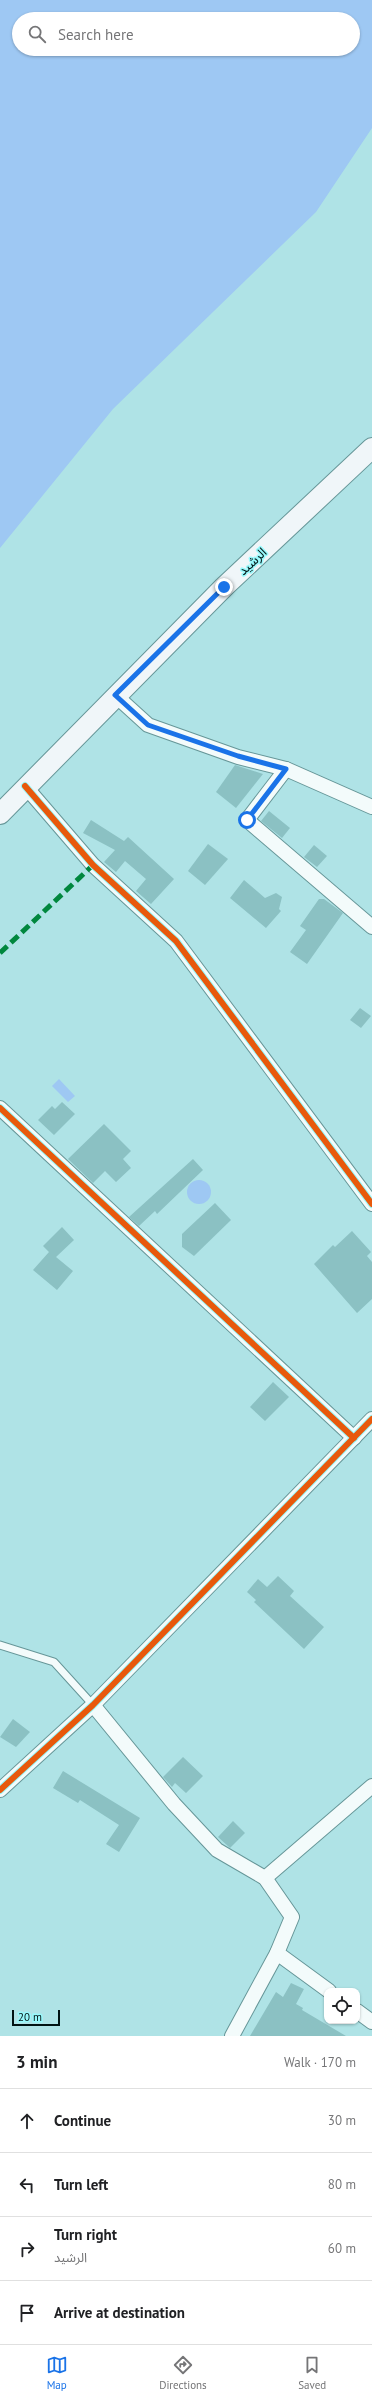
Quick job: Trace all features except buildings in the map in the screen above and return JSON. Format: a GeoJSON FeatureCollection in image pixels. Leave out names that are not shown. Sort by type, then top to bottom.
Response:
{"type":"FeatureCollection","features":[{"type":"Feature","properties":{"kind":"main road","name":"الرشيد"},"geometry":{"type":"LineString","coordinates":[[0,814],[25,786],[224,587],[372,448]]}},
{"type":"Feature","properties":{"kind":"street"},"geometry":{"type":"LineString","coordinates":[[115,695],[148,725],[238,756],[286,769],[372,807]]}},
{"type":"Feature","properties":{"kind":"street"},"geometry":{"type":"LineString","coordinates":[[286,769],[247,820],[372,927]]}},
{"type":"Feature","properties":{"kind":"street"},"geometry":{"type":"LineString","coordinates":[[25,786],[93,865],[176,941],[372,1204]]}},
{"type":"Feature","properties":{"kind":"street"},"geometry":{"type":"LineString","coordinates":[[0,1108],[354,1438]]}},
{"type":"Feature","properties":{"kind":"street"},"geometry":{"type":"LineString","coordinates":[[0,1790],[93,1704],[372,1419]]}},
{"type":"Feature","properties":{"kind":"street"},"geometry":{"type":"LineString","coordinates":[[93,1704],[174,1804],[217,1850],[265,1878],[292,1917],[277,1954],[232,2036]]}},
{"type":"Feature","properties":{"kind":"street"},"geometry":{"type":"LineString","coordinates":[[265,1878],[372,1786]]}},
{"type":"Feature","properties":{"kind":"street"},"geometry":{"type":"LineString","coordinates":[[277,1954],[325,1988]]}},
{"type":"Feature","properties":{"kind":"street"},"geometry":{"type":"LineString","coordinates":[[360,2013],[372,2022]]}},
{"type":"Feature","properties":{"kind":"lane"},"geometry":{"type":"LineString","coordinates":[[0,1645],[54,1662],[93,1704]]}},
{"type":"Feature","properties":{"kind":"water"},"geometry":{"type":"Polygon","coordinates":[[[0,0],[372,0],[372,128],[316,212],[113,409],[0,548],[0,0]]]}},
{"type":"Feature","properties":{"kind":"water"},"geometry":{"type":"Polygon","coordinates":[[[59,1079],[75,1096],[68,1102],[52,1086],[59,1079]]]}},
{"type":"Feature","properties":{"kind":"water"},"geometry":{"type":"Polygon","coordinates":[[[199,1180],[208,1183],[211,1192],[208,1201],[199,1204],[190,1201],[187,1192],[190,1183],[199,1180]]]}},
{"type":"Feature","properties":{"kind":"marked path"},"geometry":{"type":"LineString","coordinates":[[0,953],[93,865]]}},
{"type":"Feature","properties":{"kind":"cycle path"},"geometry":{"type":"LineString","coordinates":[[25,786],[93,865],[176,941],[372,1204]]}},
{"type":"Feature","properties":{"kind":"cycle path"},"geometry":{"type":"LineString","coordinates":[[0,1108],[354,1438]]}},
{"type":"Feature","properties":{"kind":"cycle path"},"geometry":{"type":"LineString","coordinates":[[0,1790],[93,1705],[372,1419]]}},
{"type":"Feature","properties":{"kind":"route"},"geometry":{"type":"LineString","coordinates":[[224,587],[115,695],[148,725],[238,756],[286,769],[247,820]]}}]}
